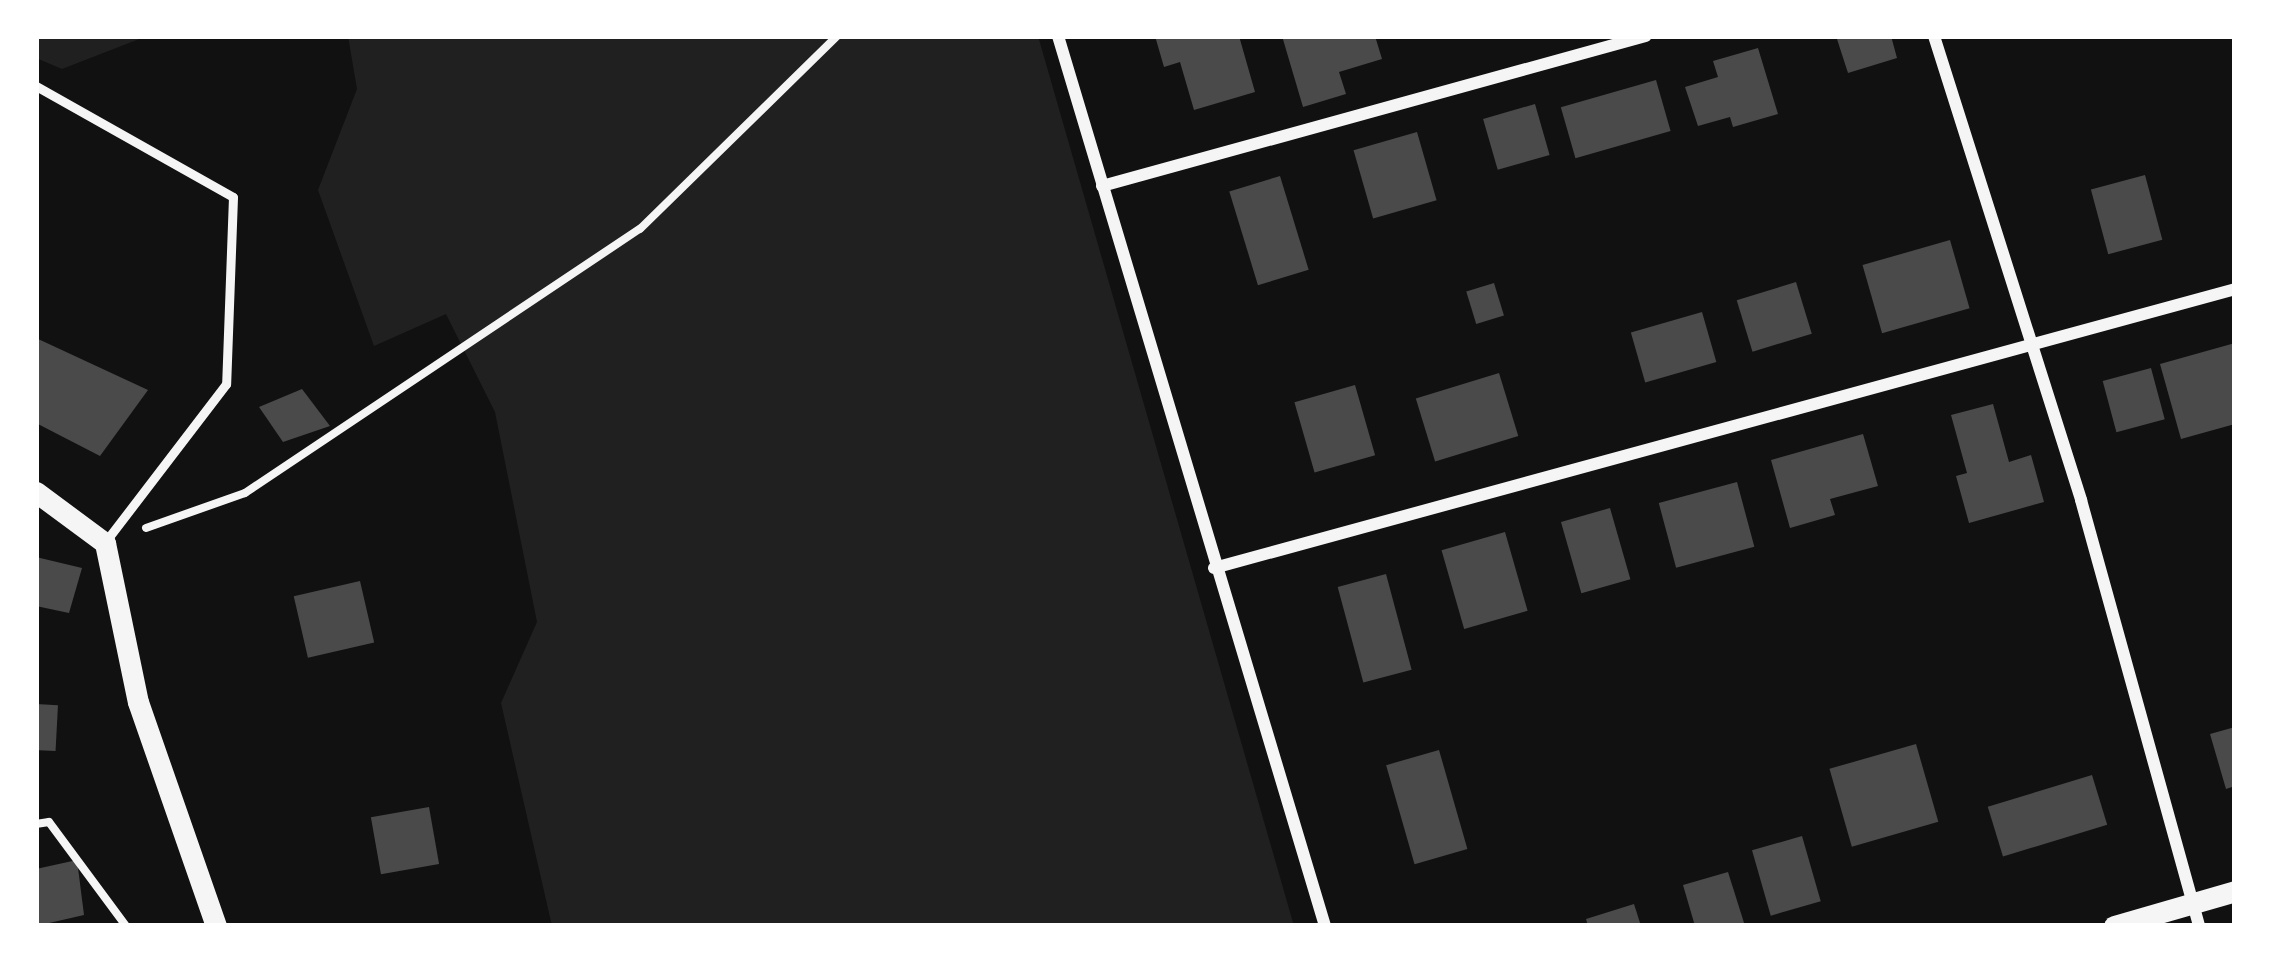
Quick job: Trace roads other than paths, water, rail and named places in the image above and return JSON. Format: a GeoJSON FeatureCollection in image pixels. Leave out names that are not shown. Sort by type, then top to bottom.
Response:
{"type":"FeatureCollection","features":[{"type":"Feature","properties":{"kind":"street"},"geometry":{"type":"LineString","coordinates":[[1058,36],[1325,926]]}},
{"type":"Feature","properties":{"kind":"street"},"geometry":{"type":"LineString","coordinates":[[1102,186],[1646,36]]}},
{"type":"Feature","properties":{"kind":"street"},"geometry":{"type":"LineString","coordinates":[[1934,36],[2032,346],[2196,915]]}},
{"type":"Feature","properties":{"kind":"street"},"geometry":{"type":"LineString","coordinates":[[1214,568],[2235,289]]}},
{"type":"Feature","properties":{"kind":"street"},"geometry":{"type":"LineString","coordinates":[[36,492],[105,543],[138,702],[216,926]]}},
{"type":"Feature","properties":{"kind":"street"},"geometry":{"type":"LineString","coordinates":[[2114,926],[2196,915],[2235,891]]}},
{"type":"Feature","properties":{"kind":"lane"},"geometry":{"type":"LineString","coordinates":[[36,86],[233,197],[226,384],[105,543]]}}]}
